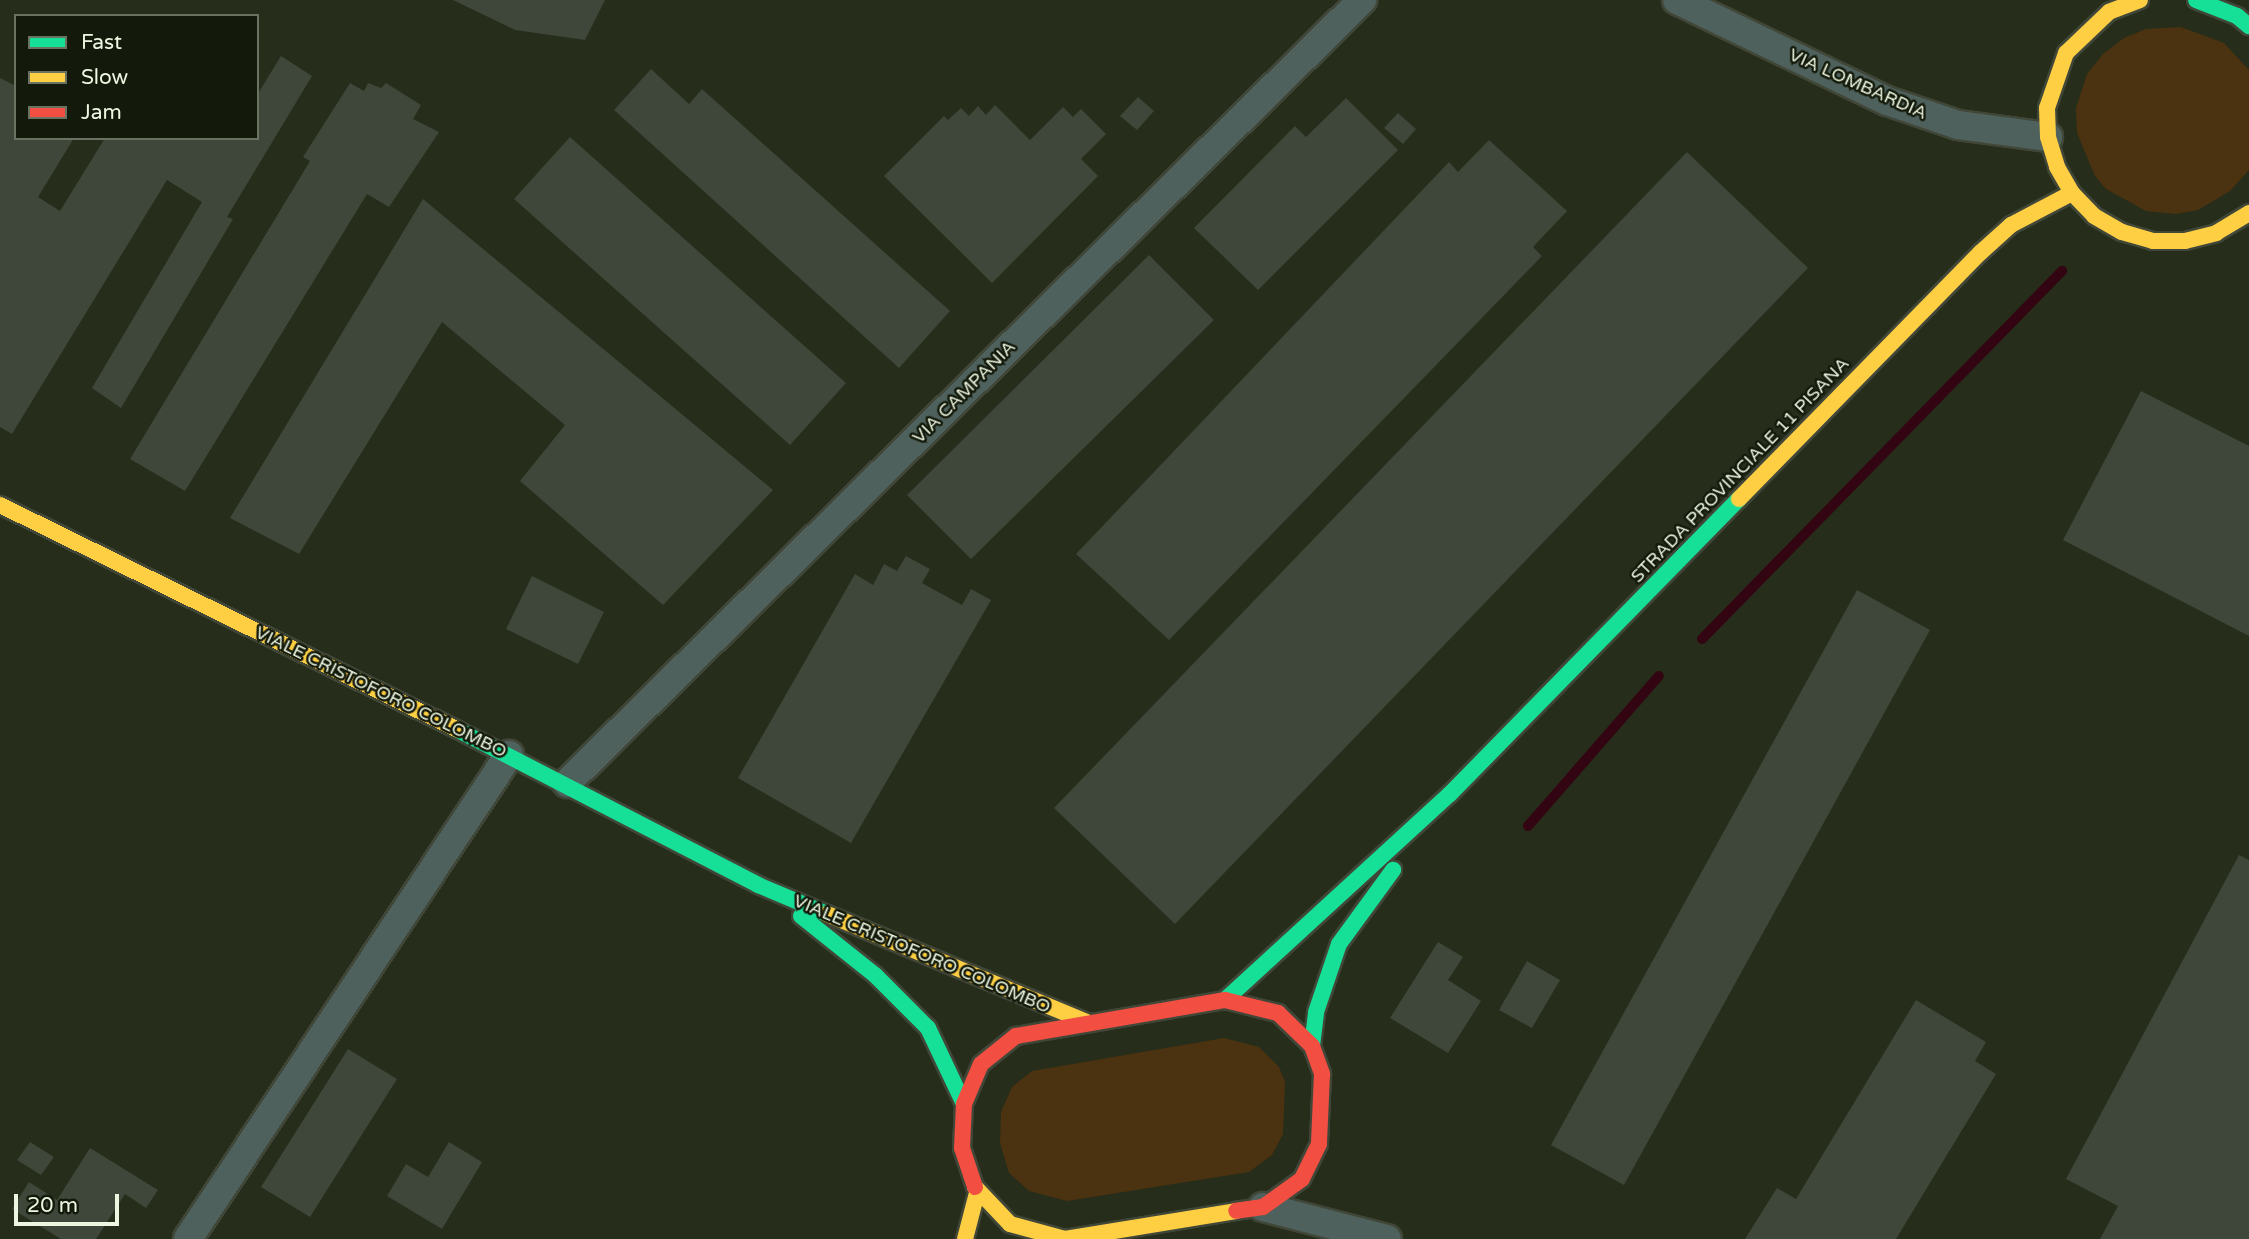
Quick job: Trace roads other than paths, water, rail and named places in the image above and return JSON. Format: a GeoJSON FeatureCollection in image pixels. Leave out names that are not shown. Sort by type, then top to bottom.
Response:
{"type":"FeatureCollection","features":[{"type":"Feature","properties":{"kind":"main road"},"geometry":{"type":"LineString","coordinates":[[2140,0],[2109,12],[2066,53],[2047,108],[2048,137],[2057,167],[2072,193],[2094,216],[2122,232],[2153,241],[2185,241],[2216,233],[2249,213]]}},
{"type":"Feature","properties":{"kind":"main road"},"geometry":{"type":"LineString","coordinates":[[2196,0],[2237,16],[2249,26]]}},
{"type":"Feature","properties":{"kind":"main road","name":"STRADA PROVINCIALE 11 PISANA"},"geometry":{"type":"LineString","coordinates":[[1225,1000],[1450,794],[1980,253],[2011,225],[2072,193]]}},
{"type":"Feature","properties":{"kind":"main road","name":"VIALE CRISTOFORO COLOMBO"},"geometry":{"type":"LineString","coordinates":[[0,505],[567,783],[758,885],[1086,1022]]}},
{"type":"Feature","properties":{"kind":"main road","name":"STRADA PROVINCIALE 11 PISANA"},"geometry":{"type":"LineString","coordinates":[[1311,1046],[1316,1012],[1339,944],[1450,794]]}},
{"type":"Feature","properties":{"kind":"main road","name":"VIALE CRISTOFORO COLOMBO"},"geometry":{"type":"LineString","coordinates":[[758,885],[875,975],[928,1028],[964,1104]]}},
{"type":"Feature","properties":{"kind":"main road","name":"STRADA PROVINCIALE 11 PISANA"},"geometry":{"type":"LineString","coordinates":[[1225,1000],[1278,1013],[1311,1046],[1322,1074],[1319,1144],[1302,1179],[1263,1208],[1065,1239],[1010,1224],[977,1193],[962,1148],[964,1104],[981,1064],[1016,1036],[1225,1000]]}},
{"type":"Feature","properties":{"kind":"main road"},"geometry":{"type":"LineString","coordinates":[[965,1239],[977,1193]]}},
{"type":"Feature","properties":{"kind":"street","name":"VIA CAMPANIA"},"geometry":{"type":"LineString","coordinates":[[567,783],[1362,0]]}},
{"type":"Feature","properties":{"kind":"street","name":"VIA LOMBARDIA"},"geometry":{"type":"LineString","coordinates":[[1676,0],[1887,101],[1958,125],[2048,137]]}},
{"type":"Feature","properties":{"kind":"street"},"geometry":{"type":"LineString","coordinates":[[188,1239],[509,754]]}},
{"type":"Feature","properties":{"kind":"street"},"geometry":{"type":"LineString","coordinates":[[1263,1208],[1387,1239]]}},
{"type":"Feature","properties":{"kind":"waterway"},"geometry":{"type":"LineString","coordinates":[[1702,639],[2062,271]]}},
{"type":"Feature","properties":{"kind":"waterway"},"geometry":{"type":"LineString","coordinates":[[1528,826],[1659,676]]}}]}
